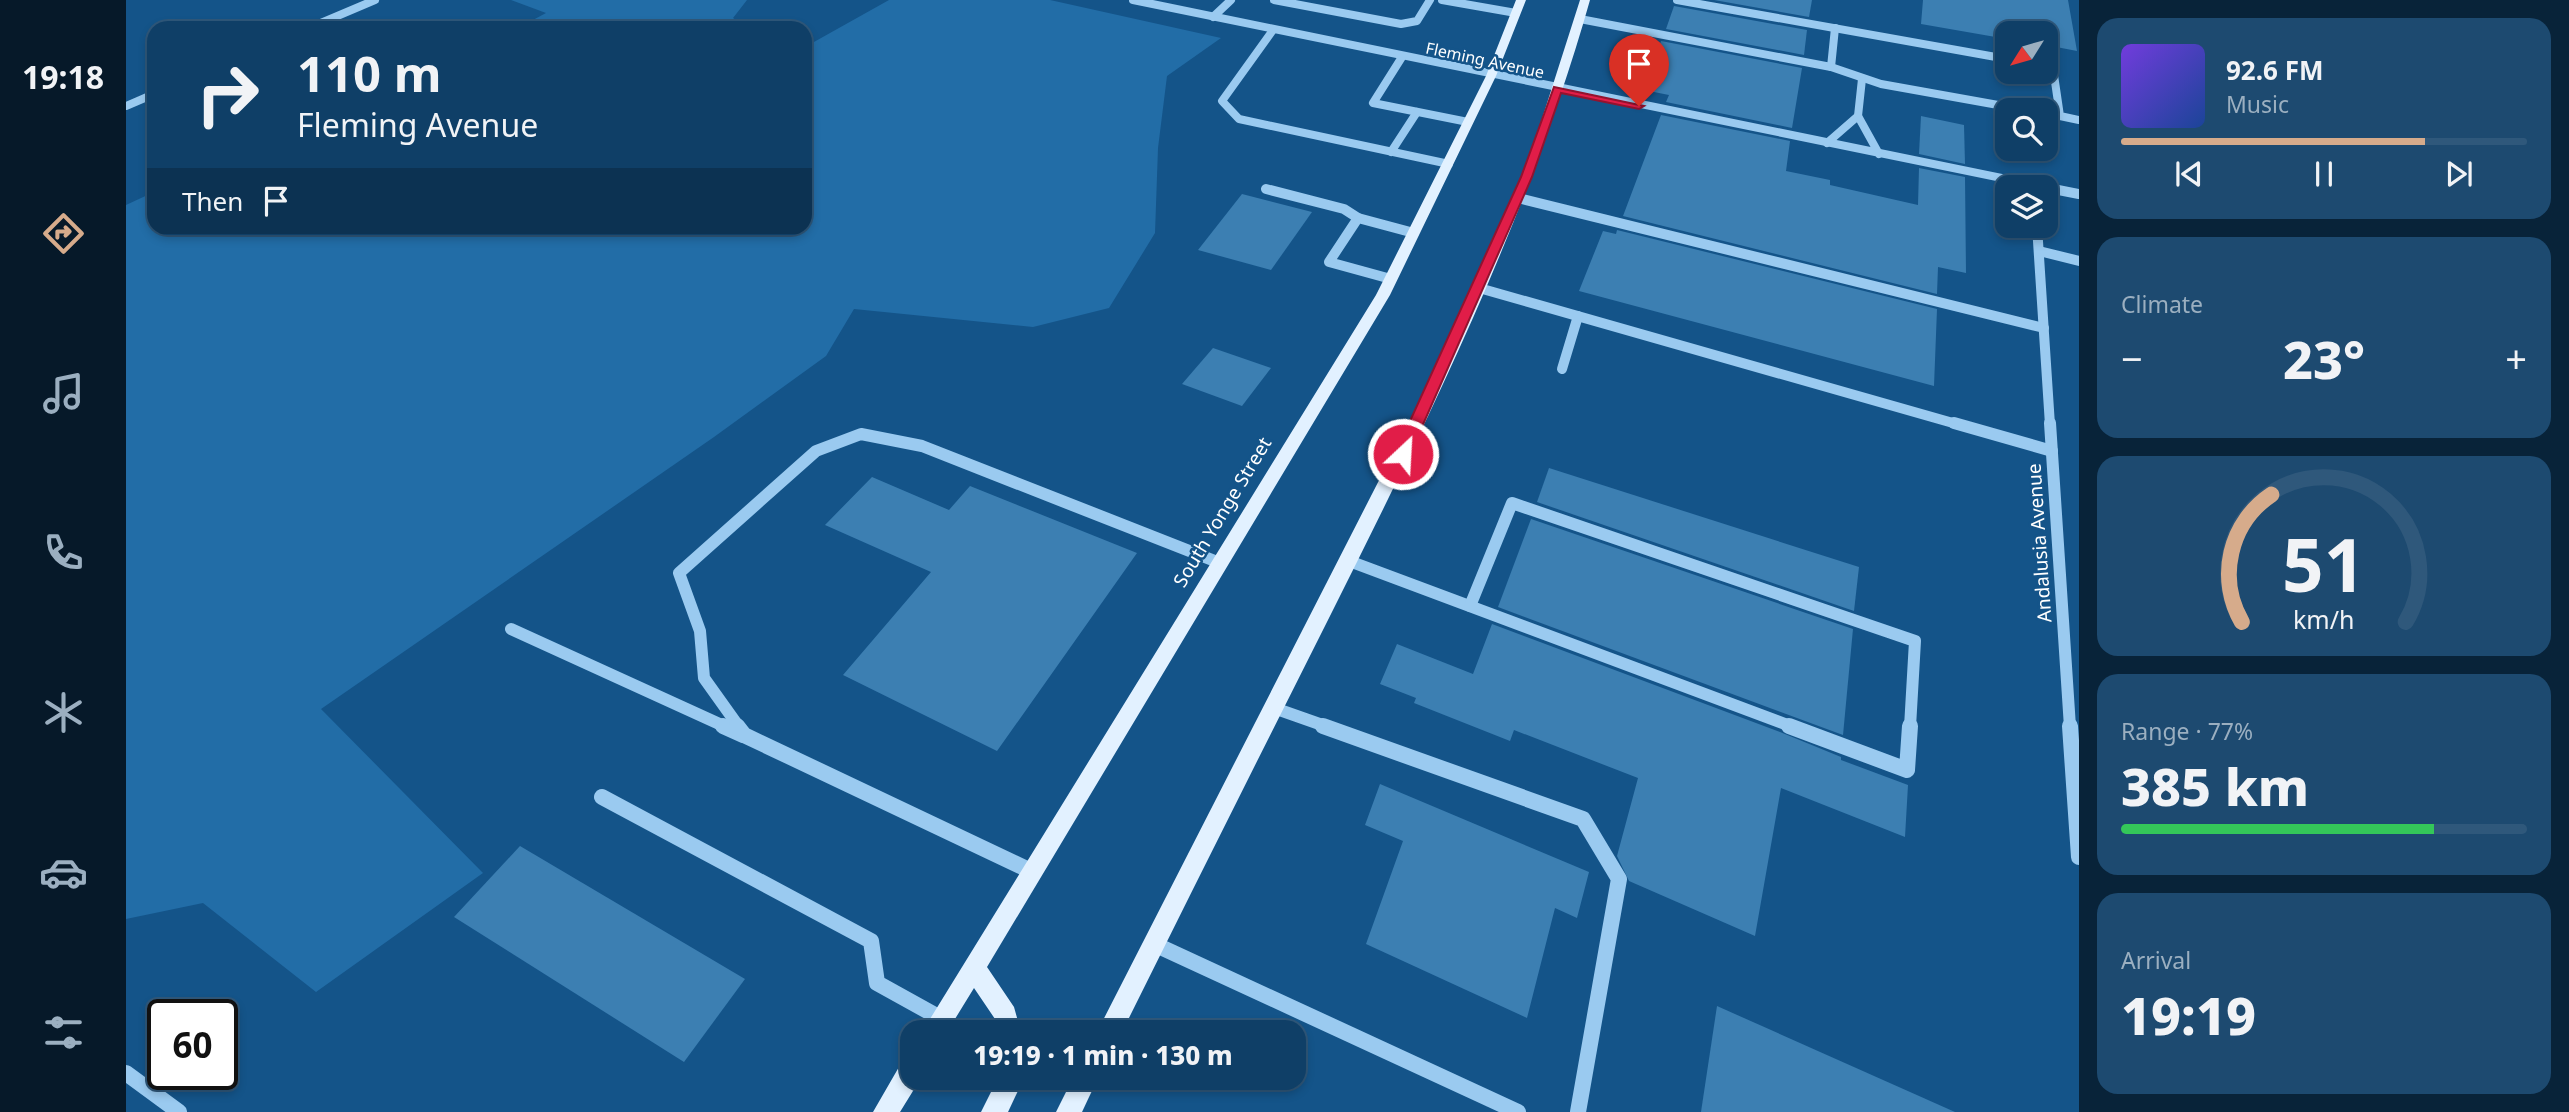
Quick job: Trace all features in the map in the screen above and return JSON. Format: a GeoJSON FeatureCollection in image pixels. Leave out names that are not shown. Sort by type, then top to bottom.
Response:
{"type":"FeatureCollection","features":[{"type":"Feature","properties":{"kind":"main road","name":"South Yonge Street"},"geometry":{"type":"LineString","coordinates":[[942,1020],[1391,279],[1491,76],[1521,0]]}},
{"type":"Feature","properties":{"kind":"main road"},"geometry":{"type":"LineString","coordinates":[[1115,1020],[1403,454],[1518,198],[1558,90],[1585,0]]}},
{"type":"Feature","properties":{"kind":"main road"},"geometry":{"type":"LineString","coordinates":[[974,968],[1007,1020]]}},
{"type":"Feature","properties":{"kind":"main road"},"geometry":{"type":"LineString","coordinates":[[886,1112],[900,1089]]}},
{"type":"Feature","properties":{"kind":"main road"},"geometry":{"type":"LineString","coordinates":[[994,1112],[1006,1090]]}},
{"type":"Feature","properties":{"kind":"main road"},"geometry":{"type":"LineString","coordinates":[[1069,1112],[1080,1090]]}},
{"type":"Feature","properties":{"kind":"street"},"geometry":{"type":"LineString","coordinates":[[326,21],[375,0]]}},
{"type":"Feature","properties":{"kind":"street","name":"Fleming Avenue"},"geometry":{"type":"LineString","coordinates":[[1133,0],[1558,90],[1995,178]]}},
{"type":"Feature","properties":{"kind":"street"},"geometry":{"type":"LineString","coordinates":[[1213,17],[1231,0]]}},
{"type":"Feature","properties":{"kind":"street"},"geometry":{"type":"LineString","coordinates":[[1274,0],[1401,24],[1417,21],[1430,0]]}},
{"type":"Feature","properties":{"kind":"street"},"geometry":{"type":"LineString","coordinates":[[1442,0],[1516,13]]}},
{"type":"Feature","properties":{"kind":"street"},"geometry":{"type":"LineString","coordinates":[[1580,19],[1831,67],[1862,79],[1995,104]]}},
{"type":"Feature","properties":{"kind":"street"},"geometry":{"type":"LineString","coordinates":[[1831,67],[1835,28]]}},
{"type":"Feature","properties":{"kind":"street"},"geometry":{"type":"LineString","coordinates":[[2055,84],[2060,116],[2079,120]]}},
{"type":"Feature","properties":{"kind":"street"},"geometry":{"type":"LineString","coordinates":[[126,106],[147,97]]}},
{"type":"Feature","properties":{"kind":"street"},"geometry":{"type":"LineString","coordinates":[[1391,152],[1417,112]]}},
{"type":"Feature","properties":{"kind":"street"},"geometry":{"type":"LineString","coordinates":[[1828,143],[1858,116],[1879,154]]}},
{"type":"Feature","properties":{"kind":"street"},"geometry":{"type":"LineString","coordinates":[[1266,189],[1344,209],[1358,218],[1414,233]]}},
{"type":"Feature","properties":{"kind":"street","name":"Fleming Avenue"},"geometry":{"type":"LineString","coordinates":[[2058,190],[2079,194]]}},
{"type":"Feature","properties":{"kind":"street"},"geometry":{"type":"LineString","coordinates":[[1518,198],[2044,328]]}},
{"type":"Feature","properties":{"kind":"street"},"geometry":{"type":"LineString","coordinates":[[1358,218],[1329,262],[1391,279]]}},
{"type":"Feature","properties":{"kind":"street","name":"Andalusia Avenue"},"geometry":{"type":"LineString","coordinates":[[2038,238],[2079,857]]}},
{"type":"Feature","properties":{"kind":"street"},"geometry":{"type":"LineString","coordinates":[[2039,251],[2079,261]]}},
{"type":"Feature","properties":{"kind":"street"},"geometry":{"type":"LineString","coordinates":[[1479,288],[2052,451]]}},
{"type":"Feature","properties":{"kind":"street"},"geometry":{"type":"LineString","coordinates":[[1562,369],[1578,317]]}},
{"type":"Feature","properties":{"kind":"street"},"geometry":{"type":"LineString","coordinates":[[744,735],[704,678],[700,631],[678,573],[816,452],[861,434],[922,446],[1220,563]]}},
{"type":"Feature","properties":{"kind":"street"},"geometry":{"type":"LineString","coordinates":[[1349,561],[1907,770],[1915,641],[1512,503],[1470,606]]}},
{"type":"Feature","properties":{"kind":"street"},"geometry":{"type":"LineString","coordinates":[[511,629],[744,735],[1032,872]]}},
{"type":"Feature","properties":{"kind":"street"},"geometry":{"type":"LineString","coordinates":[[1274,708],[1583,819],[1619,879],[1578,1112]]}},
{"type":"Feature","properties":{"kind":"street"},"geometry":{"type":"LineString","coordinates":[[602,797],[871,941],[877,983],[929,1020]]}},
{"type":"Feature","properties":{"kind":"street"},"geometry":{"type":"LineString","coordinates":[[1154,944],[1518,1112]]}},
{"type":"Feature","properties":{"kind":"street"},"geometry":{"type":"LineString","coordinates":[[126,1073],[179,1112]]}},
{"type":"Feature","properties":{"kind":"lane"},"geometry":{"type":"LineString","coordinates":[[1677,0],[1995,57]]}},
{"type":"Feature","properties":{"kind":"lane"},"geometry":{"type":"LineString","coordinates":[[1273,30],[1222,101],[1239,119],[1449,164]]}},
{"type":"Feature","properties":{"kind":"lane"},"geometry":{"type":"LineString","coordinates":[[1402,57],[1373,103],[1468,122]]}},
{"type":"Feature","properties":{"kind":"lane"},"geometry":{"type":"LineString","coordinates":[[1858,116],[1862,79]]}},
{"type":"Feature","properties":{"kind":"shaded area"},"geometry":{"type":"Polygon","coordinates":[[[511,0],[747,0],[733,18],[738,21],[531,21],[546,13],[511,0]]]}},
{"type":"Feature","properties":{"kind":"shaded area"},"geometry":{"type":"Polygon","coordinates":[[[889,0],[1050,0],[1221,38],[1167,76],[1158,148],[1155,233],[1109,308],[1033,327],[854,309],[826,356],[714,437],[321,709],[483,873],[316,992],[203,903],[126,919],[126,205],[147,195],[147,235],[812,235],[812,43],[889,0]]]}},
{"type":"Feature","properties":{"kind":"building"},"geometry":{"type":"Polygon","coordinates":[[[1714,0],[1812,0],[1809,17],[1714,0]]]}},
{"type":"Feature","properties":{"kind":"building"},"geometry":{"type":"Polygon","coordinates":[[[1923,0],[2068,0],[2077,51],[2058,47],[2058,21],[1995,21],[1995,37],[1921,24],[1923,0]]]}},
{"type":"Feature","properties":{"kind":"building"},"geometry":{"type":"Polygon","coordinates":[[[1674,6],[1807,30],[1804,55],[1666,29],[1674,6]]]}},
{"type":"Feature","properties":{"kind":"building"},"geometry":{"type":"Polygon","coordinates":[[[1661,41],[1802,68],[1792,128],[1666,102],[1669,95],[1644,90],[1661,41]]]}},
{"type":"Feature","properties":{"kind":"building"},"geometry":{"type":"Polygon","coordinates":[[[1661,115],[1790,141],[1786,171],[1830,180],[1830,185],[1918,205],[1919,168],[1965,177],[1966,273],[1938,267],[1937,294],[1623,216],[1661,115]]]}},
{"type":"Feature","properties":{"kind":"building"},"geometry":{"type":"Polygon","coordinates":[[[1921,116],[1964,125],[1965,164],[1919,154],[1921,116]]]}},
{"type":"Feature","properties":{"kind":"building"},"geometry":{"type":"Polygon","coordinates":[[[1242,194],[1312,212],[1271,270],[1198,250],[1242,194]]]}},
{"type":"Feature","properties":{"kind":"building"},"geometry":{"type":"Polygon","coordinates":[[[1617,230],[1937,309],[1934,386],[1579,291],[1603,231],[1616,234],[1617,230]]]}},
{"type":"Feature","properties":{"kind":"building"},"geometry":{"type":"Polygon","coordinates":[[[1213,348],[1271,368],[1242,406],[1182,384],[1213,348]]]}},
{"type":"Feature","properties":{"kind":"building"},"geometry":{"type":"Polygon","coordinates":[[[1549,468],[1859,567],[1854,611],[1537,502],[1549,468]]]}},
{"type":"Feature","properties":{"kind":"building"},"geometry":{"type":"Polygon","coordinates":[[[872,477],[949,510],[970,486],[1137,553],[997,751],[843,675],[931,572],[825,525],[872,477]]]}},
{"type":"Feature","properties":{"kind":"building"},"geometry":{"type":"Polygon","coordinates":[[[1531,519],[1853,629],[1843,735],[1498,607],[1531,519]]]}},
{"type":"Feature","properties":{"kind":"building"},"geometry":{"type":"Polygon","coordinates":[[[1492,624],[1780,732],[1841,757],[1841,760],[1908,785],[1905,837],[1781,788],[1755,936],[1629,881],[1617,856],[1638,778],[1514,730],[1510,741],[1414,703],[1416,698],[1380,684],[1397,644],[1473,674],[1492,624]]]}},
{"type":"Feature","properties":{"kind":"building"},"geometry":{"type":"Polygon","coordinates":[[[1380,784],[1589,872],[1577,918],[1555,908],[1527,1018],[1366,944],[1403,841],[1365,825],[1380,784]]]}},
{"type":"Feature","properties":{"kind":"building"},"geometry":{"type":"Polygon","coordinates":[[[520,846],[745,979],[684,1062],[454,917],[520,846]]]}},
{"type":"Feature","properties":{"kind":"building"},"geometry":{"type":"Polygon","coordinates":[[[1717,1006],[1955,1112],[1701,1112],[1717,1006]]]}},
{"type":"Feature","properties":{"kind":"route"},"geometry":{"type":"LineString","coordinates":[[1403,454],[1527,177],[1558,90],[1639,106]]}}]}
